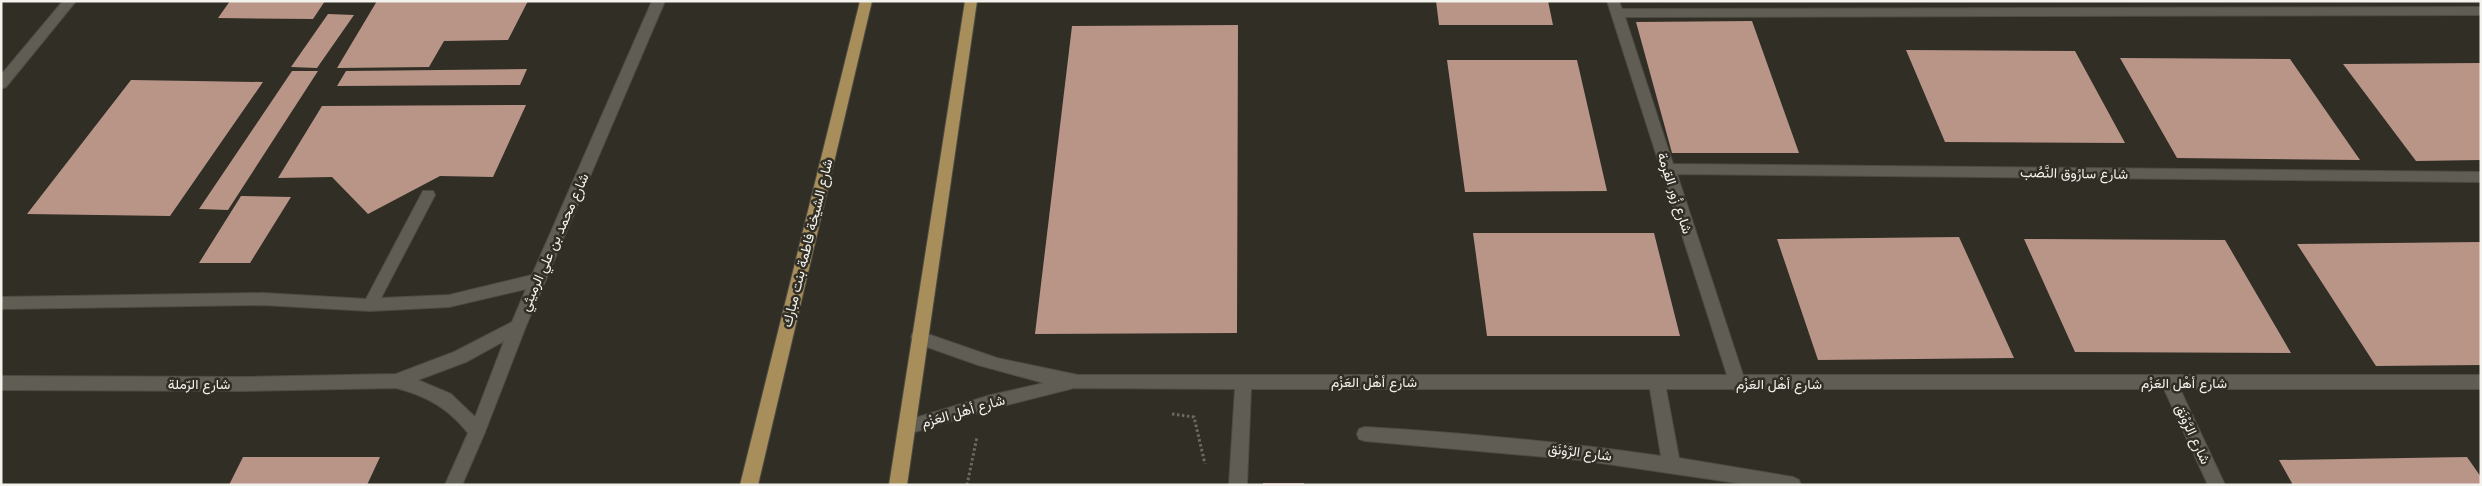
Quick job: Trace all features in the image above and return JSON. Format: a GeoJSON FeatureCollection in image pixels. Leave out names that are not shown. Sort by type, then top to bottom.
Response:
{"type":"FeatureCollection","features":[{"type":"Feature","properties":{"kind":"main road","name":"شارع الشيخة فاطمة بنت مبارك"},"geometry":{"type":"LineString","coordinates":[[749,485],[866,1]]}},
{"type":"Feature","properties":{"kind":"main road"},"geometry":{"type":"LineString","coordinates":[[898,485],[971,1]]}},
{"type":"Feature","properties":{"kind":"street"},"geometry":{"type":"LineString","coordinates":[[1,84],[70,1]]}},
{"type":"Feature","properties":{"kind":"street","name":"شارع محمد بن علي الرميثي"},"geometry":{"type":"LineString","coordinates":[[453,485],[477,432],[518,326],[659,1]]}},
{"type":"Feature","properties":{"kind":"street"},"geometry":{"type":"LineString","coordinates":[[1615,7],[2481,11]]}},
{"type":"Feature","properties":{"kind":"street","name":"شارع زُور القِرمة"},"geometry":{"type":"LineString","coordinates":[[1615,7],[1738,384]]}},
{"type":"Feature","properties":{"kind":"street","name":"شارع سارُوق النَّصُب"},"geometry":{"type":"LineString","coordinates":[[1668,169],[2481,177]]}},
{"type":"Feature","properties":{"kind":"street"},"geometry":{"type":"LineString","coordinates":[[370,305],[428,195]]}},
{"type":"Feature","properties":{"kind":"street"},"geometry":{"type":"LineString","coordinates":[[1,303],[264,299],[370,305],[449,301],[538,280]]}},
{"type":"Feature","properties":{"kind":"street","name":"شارع الرّملة"},"geometry":{"type":"LineString","coordinates":[[396,381],[460,357],[518,326]]}},
{"type":"Feature","properties":{"kind":"street","name":"شارع أهْل العَزْم"},"geometry":{"type":"LineString","coordinates":[[919,338],[992,365],[1032,376],[1078,382],[1738,384],[2481,382]]}},
{"type":"Feature","properties":{"kind":"street","name":"شارع الرّملة"},"geometry":{"type":"LineString","coordinates":[[1,383],[243,384],[396,381],[422,388],[445,399],[463,414],[477,432]]}},
{"type":"Feature","properties":{"kind":"street","name":"شارع أهْل العَزْم"},"geometry":{"type":"LineString","coordinates":[[908,427],[991,402],[1078,382]]}},
{"type":"Feature","properties":{"kind":"street"},"geometry":{"type":"LineString","coordinates":[[1238,485],[1243,382]]}},
{"type":"Feature","properties":{"kind":"street"},"geometry":{"type":"LineString","coordinates":[[1656,383],[1671,463]]}},
{"type":"Feature","properties":{"kind":"street","name":"شارع الرَّوْنَق"},"geometry":{"type":"LineString","coordinates":[[2169,383],[2216,485]]}},
{"type":"Feature","properties":{"kind":"street","name":"شارع الرَّوْنَق"},"geometry":{"type":"LineString","coordinates":[[1365,434],[1517,445],[1671,463],[1793,485]]}},
{"type":"Feature","properties":{"kind":"path"},"geometry":{"type":"LineString","coordinates":[[1166,414],[1194,417],[1207,472]]}},
{"type":"Feature","properties":{"kind":"path"},"geometry":{"type":"LineString","coordinates":[[967,485],[978,431]]}},
{"type":"Feature","properties":{"kind":"building"},"geometry":{"type":"Polygon","coordinates":[[[230,1],[325,1],[313,19],[218,18],[230,1]]]}},
{"type":"Feature","properties":{"kind":"building"},"geometry":{"type":"Polygon","coordinates":[[[377,1],[528,1],[508,40],[444,41],[429,67],[337,68],[377,1]]]}},
{"type":"Feature","properties":{"kind":"building"},"geometry":{"type":"Polygon","coordinates":[[[1436,1],[1548,1],[1553,25],[1439,25],[1436,1]]]}},
{"type":"Feature","properties":{"kind":"building"},"geometry":{"type":"Polygon","coordinates":[[[328,14],[354,15],[317,68],[291,67],[328,14]]]}},
{"type":"Feature","properties":{"kind":"building"},"geometry":{"type":"Polygon","coordinates":[[[1752,21],[1799,153],[1672,153],[1636,22],[1752,21]]]}},
{"type":"Feature","properties":{"kind":"building"},"geometry":{"type":"Polygon","coordinates":[[[1238,25],[1237,333],[1035,334],[1072,26],[1238,25]]]}},
{"type":"Feature","properties":{"kind":"building"},"geometry":{"type":"Polygon","coordinates":[[[1906,50],[2075,51],[2125,143],[1945,142],[1906,50]]]}},
{"type":"Feature","properties":{"kind":"building"},"geometry":{"type":"Polygon","coordinates":[[[2120,58],[2290,59],[2360,160],[2177,158],[2120,58]]]}},
{"type":"Feature","properties":{"kind":"building"},"geometry":{"type":"Polygon","coordinates":[[[1447,60],[1577,60],[1607,191],[1465,192],[1447,60]]]}},
{"type":"Feature","properties":{"kind":"building"},"geometry":{"type":"Polygon","coordinates":[[[2481,63],[2481,160],[2416,161],[2343,64],[2481,63]]]}},
{"type":"Feature","properties":{"kind":"building"},"geometry":{"type":"Polygon","coordinates":[[[527,69],[520,85],[337,86],[346,71],[527,69]]]}},
{"type":"Feature","properties":{"kind":"building"},"geometry":{"type":"Polygon","coordinates":[[[292,71],[318,71],[228,210],[199,209],[292,71]]]}},
{"type":"Feature","properties":{"kind":"building"},"geometry":{"type":"Polygon","coordinates":[[[131,80],[263,82],[170,216],[27,214],[131,80]]]}},
{"type":"Feature","properties":{"kind":"building"},"geometry":{"type":"Polygon","coordinates":[[[526,105],[493,177],[440,176],[368,214],[332,177],[278,178],[322,106],[526,105]]]}},
{"type":"Feature","properties":{"kind":"building"},"geometry":{"type":"Polygon","coordinates":[[[241,196],[291,197],[250,263],[199,263],[241,196]]]}},
{"type":"Feature","properties":{"kind":"building"},"geometry":{"type":"Polygon","coordinates":[[[1473,233],[1654,233],[1680,336],[1487,336],[1473,233]]]}},
{"type":"Feature","properties":{"kind":"building"},"geometry":{"type":"Polygon","coordinates":[[[1959,237],[2014,358],[1818,360],[1777,239],[1959,237]]]}},
{"type":"Feature","properties":{"kind":"building"},"geometry":{"type":"Polygon","coordinates":[[[2024,239],[2225,240],[2291,353],[2075,352],[2024,239]]]}},
{"type":"Feature","properties":{"kind":"building"},"geometry":{"type":"Polygon","coordinates":[[[2480,242],[2481,365],[2376,366],[2297,244],[2480,242]]]}},
{"type":"Feature","properties":{"kind":"building"},"geometry":{"type":"Polygon","coordinates":[[[243,457],[380,457],[367,485],[229,485],[243,457]]]}},
{"type":"Feature","properties":{"kind":"building"},"geometry":{"type":"Polygon","coordinates":[[[2467,457],[2481,477],[2481,485],[2293,485],[2279,460],[2467,457]]]}},
{"type":"Feature","properties":{"kind":"building"},"geometry":{"type":"Polygon","coordinates":[[[1263,483],[1304,483],[1304,485],[1263,485],[1263,483]]]}}]}
